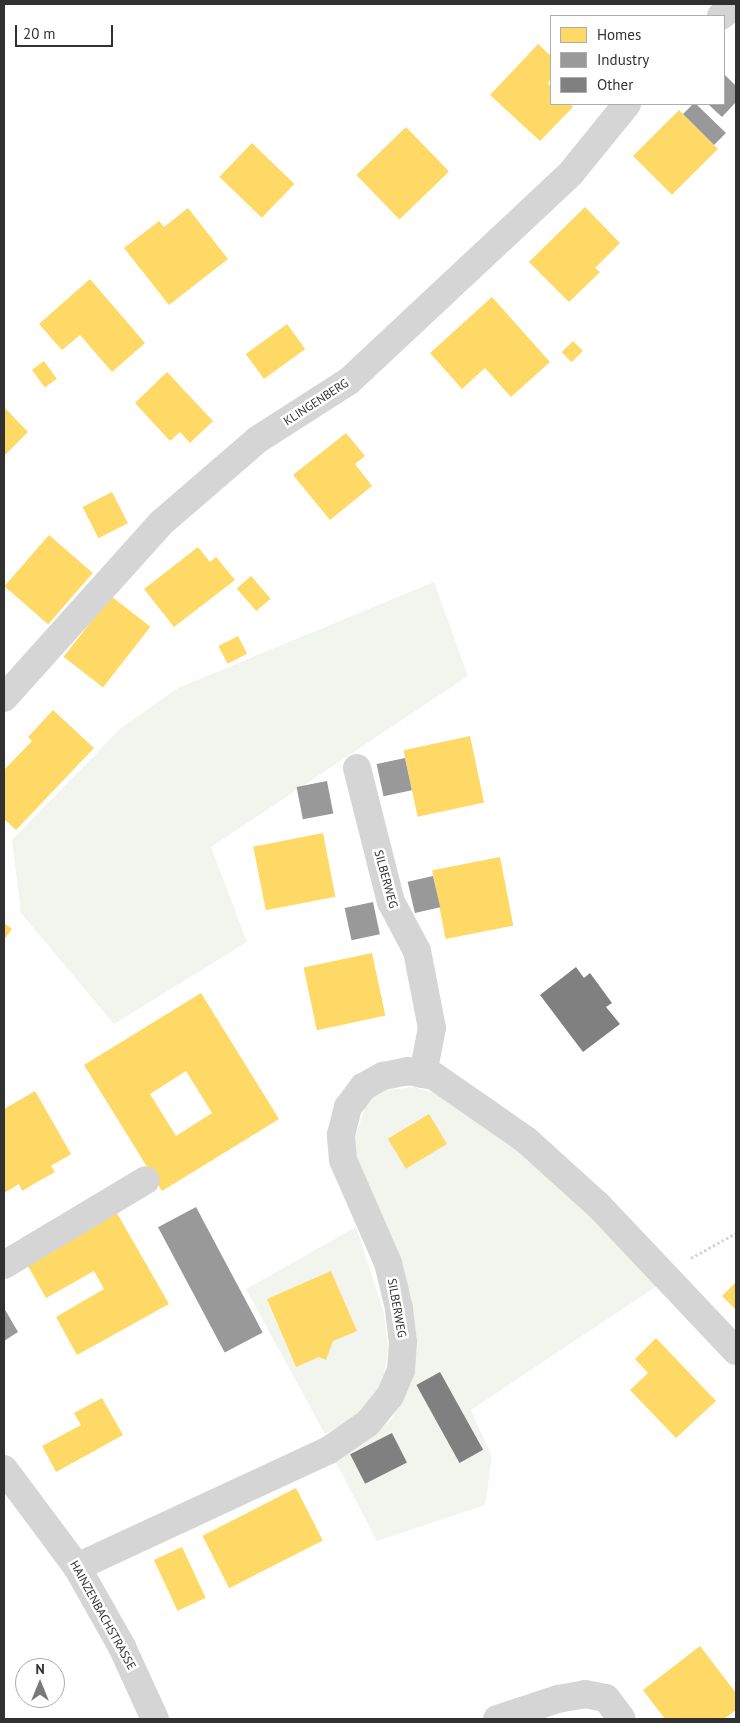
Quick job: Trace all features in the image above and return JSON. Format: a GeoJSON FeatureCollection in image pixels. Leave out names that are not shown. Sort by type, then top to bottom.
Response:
{"type":"FeatureCollection","features":[{"type":"Feature","properties":{"kind":"street"},"geometry":{"type":"LineString","coordinates":[[722,15],[736,4]]}},
{"type":"Feature","properties":{"kind":"street","name":"KLINGENBERG"},"geometry":{"type":"LineString","coordinates":[[4,698],[161,522],[257,440],[349,381],[571,173],[626,105]]}},
{"type":"Feature","properties":{"kind":"street","name":"SILBERWEG"},"geometry":{"type":"LineString","coordinates":[[358,768],[390,902],[418,951],[432,1028],[422,1074]]}},
{"type":"Feature","properties":{"kind":"street","name":"SILBERWEG"},"geometry":{"type":"LineString","coordinates":[[77,1567],[329,1450],[368,1423],[390,1396],[402,1370],[403,1342],[399,1308],[388,1263],[343,1160],[341,1135],[348,1107],[362,1087],[382,1076],[408,1071],[434,1076],[526,1140],[598,1205],[736,1351]]}},
{"type":"Feature","properties":{"kind":"street"},"geometry":{"type":"LineString","coordinates":[[4,1265],[146,1180]]}},
{"type":"Feature","properties":{"kind":"street","name":"HAINZENBACHSTRASSE"},"geometry":{"type":"LineString","coordinates":[[4,1469],[77,1567],[122,1647],[155,1719]]}},
{"type":"Feature","properties":{"kind":"street"},"geometry":{"type":"LineString","coordinates":[[498,1719],[558,1699],[585,1694],[606,1698],[622,1719]]}},
{"type":"Feature","properties":{"kind":"path"},"geometry":{"type":"LineString","coordinates":[[668,1278],[694,1256],[736,1233]]}},
{"type":"Feature","properties":{"kind":"shaded area"},"geometry":{"type":"Polygon","coordinates":[[[434,582],[468,676],[211,847],[247,942],[114,1024],[21,913],[12,840],[120,729],[178,688],[434,582]]]}},
{"type":"Feature","properties":{"kind":"shaded area"},"geometry":{"type":"Polygon","coordinates":[[[415,1087],[436,1094],[513,1143],[572,1198],[657,1286],[471,1410],[492,1457],[485,1505],[377,1541],[333,1457],[372,1436],[391,1420],[410,1383],[417,1341],[411,1296],[352,1145],[368,1100],[387,1090],[415,1087]]]}},
{"type":"Feature","properties":{"kind":"shaded area"},"geometry":{"type":"Polygon","coordinates":[[[356,1227],[384,1313],[388,1348],[384,1375],[373,1399],[353,1419],[325,1434],[246,1289],[356,1227]]]}},
{"type":"Feature","properties":{"kind":"building: Homes"},"geometry":{"type":"Polygon","coordinates":[[[538,44],[550,55],[550,80],[548,83],[550,86],[550,105],[571,105],[573,107],[540,141],[490,95],[538,44]]]}},
{"type":"Feature","properties":{"kind":"building: Homes"},"geometry":{"type":"Polygon","coordinates":[[[679,110],[718,149],[672,195],[633,156],[679,110]]]}},
{"type":"Feature","properties":{"kind":"building: Homes"},"geometry":{"type":"Polygon","coordinates":[[[406,127],[449,172],[399,220],[356,175],[406,127]]]}},
{"type":"Feature","properties":{"kind":"building: Homes"},"geometry":{"type":"Polygon","coordinates":[[[252,143],[294,184],[262,218],[219,177],[252,143]]]}},
{"type":"Feature","properties":{"kind":"building: Homes"},"geometry":{"type":"Polygon","coordinates":[[[585,207],[620,243],[595,268],[600,272],[569,302],[529,262],[585,207]]]}},
{"type":"Feature","properties":{"kind":"building: Homes"},"geometry":{"type":"Polygon","coordinates":[[[188,208],[228,259],[169,305],[124,248],[159,221],[164,227],[188,208]]]}},
{"type":"Feature","properties":{"kind":"building: Homes"},"geometry":{"type":"Polygon","coordinates":[[[90,279],[145,343],[112,372],[80,335],[62,350],[39,324],[90,279]]]}},
{"type":"Feature","properties":{"kind":"building: Homes"},"geometry":{"type":"Polygon","coordinates":[[[492,297],[550,362],[511,397],[485,368],[462,389],[430,353],[492,297]]]}},
{"type":"Feature","properties":{"kind":"building: Homes"},"geometry":{"type":"Polygon","coordinates":[[[287,324],[305,349],[264,379],[246,354],[287,324]]]}},
{"type":"Feature","properties":{"kind":"building: Homes"},"geometry":{"type":"Polygon","coordinates":[[[573,341],[583,351],[572,362],[562,352],[573,341]]]}},
{"type":"Feature","properties":{"kind":"building: Homes"},"geometry":{"type":"Polygon","coordinates":[[[44,361],[57,379],[45,388],[32,370],[44,361]]]}},
{"type":"Feature","properties":{"kind":"building: Homes"},"geometry":{"type":"Polygon","coordinates":[[[167,372],[213,421],[190,443],[180,432],[170,441],[135,403],[167,372]]]}},
{"type":"Feature","properties":{"kind":"building: Homes"},"geometry":{"type":"Polygon","coordinates":[[[4,407],[28,432],[5,455],[4,454],[4,407]]]}},
{"type":"Feature","properties":{"kind":"building: Homes"},"geometry":{"type":"Polygon","coordinates":[[[346,433],[365,456],[355,464],[372,486],[330,520],[293,475],[346,433]]]}},
{"type":"Feature","properties":{"kind":"building: Homes"},"geometry":{"type":"Polygon","coordinates":[[[112,492],[128,523],[98,538],[83,507],[112,492]]]}},
{"type":"Feature","properties":{"kind":"building: Homes"},"geometry":{"type":"Polygon","coordinates":[[[49,535],[93,573],[48,624],[4,586],[49,535]]]}},
{"type":"Feature","properties":{"kind":"building: Homes"},"geometry":{"type":"Polygon","coordinates":[[[198,547],[210,562],[216,557],[235,580],[174,627],[144,589],[198,547]]]}},
{"type":"Feature","properties":{"kind":"building: Homes"},"geometry":{"type":"Polygon","coordinates":[[[251,576],[271,599],[256,611],[237,588],[251,576]]]}},
{"type":"Feature","properties":{"kind":"building: Homes"},"geometry":{"type":"Polygon","coordinates":[[[111,596],[150,627],[103,687],[64,657],[111,596]]]}},
{"type":"Feature","properties":{"kind":"building: Homes"},"geometry":{"type":"Polygon","coordinates":[[[238,636],[247,654],[227,664],[218,646],[238,636]]]}},
{"type":"Feature","properties":{"kind":"building: Homes"},"geometry":{"type":"Polygon","coordinates":[[[53,710],[94,748],[16,830],[4,819],[4,770],[32,741],[28,737],[53,710]]]}},
{"type":"Feature","properties":{"kind":"building: Homes"},"geometry":{"type":"Polygon","coordinates":[[[470,736],[484,803],[418,817],[403,750],[470,736]]]}},
{"type":"Feature","properties":{"kind":"building: Homes"},"geometry":{"type":"Polygon","coordinates":[[[323,833],[335,897],[266,910],[253,847],[323,833]]]}},
{"type":"Feature","properties":{"kind":"building: Homes"},"geometry":{"type":"Polygon","coordinates":[[[500,857],[513,926],[446,939],[432,870],[500,857]]]}},
{"type":"Feature","properties":{"kind":"building: Homes"},"geometry":{"type":"Polygon","coordinates":[[[4,923],[12,929],[4,940],[4,923]]]}},
{"type":"Feature","properties":{"kind":"building: Homes"},"geometry":{"type":"Polygon","coordinates":[[[372,953],[385,1016],[317,1030],[304,968],[372,953]]]}},
{"type":"Feature","properties":{"kind":"building: Homes"},"geometry":{"type":"Polygon","coordinates":[[[201,993],[279,1119],[162,1191],[84,1065],[201,993]],[[186,1071],[150,1094],[176,1136],[212,1113],[186,1071]]]}},
{"type":"Feature","properties":{"kind":"building: Homes"},"geometry":{"type":"Polygon","coordinates":[[[35,1091],[71,1154],[51,1166],[55,1172],[22,1191],[19,1184],[4,1193],[4,1109],[35,1091]]]}},
{"type":"Feature","properties":{"kind":"building: Homes"},"geometry":{"type":"Polygon","coordinates":[[[429,1114],[447,1144],[406,1169],[388,1139],[429,1114]]]}},
{"type":"Feature","properties":{"kind":"building: Homes"},"geometry":{"type":"Polygon","coordinates":[[[114,1208],[169,1304],[77,1355],[56,1317],[104,1289],[94,1271],[46,1298],[24,1259],[114,1208]]]}},
{"type":"Feature","properties":{"kind":"building: Homes"},"geometry":{"type":"Polygon","coordinates":[[[331,1271],[357,1331],[333,1341],[326,1360],[319,1357],[296,1367],[267,1299],[331,1271]]]}},
{"type":"Feature","properties":{"kind":"building: Homes"},"geometry":{"type":"Polygon","coordinates":[[[736,1282],[736,1310],[722,1296],[736,1282]]]}},
{"type":"Feature","properties":{"kind":"building: Homes"},"geometry":{"type":"Polygon","coordinates":[[[656,1338],[716,1401],[676,1438],[630,1390],[648,1373],[635,1359],[656,1338]]]}},
{"type":"Feature","properties":{"kind":"building: Homes"},"geometry":{"type":"Polygon","coordinates":[[[102,1398],[123,1435],[56,1472],[42,1446],[81,1425],[74,1413],[102,1398]]]}},
{"type":"Feature","properties":{"kind":"building: Homes"},"geometry":{"type":"Polygon","coordinates":[[[296,1488],[323,1541],[229,1588],[202,1536],[296,1488]]]}},
{"type":"Feature","properties":{"kind":"building: Homes"},"geometry":{"type":"Polygon","coordinates":[[[182,1547],[206,1598],[178,1611],[154,1560],[182,1547]]]}},
{"type":"Feature","properties":{"kind":"building: Homes"},"geometry":{"type":"Polygon","coordinates":[[[700,1646],[736,1693],[736,1710],[724,1719],[665,1719],[643,1690],[700,1646]]]}},
{"type":"Feature","properties":{"kind":"building: Industry"},"geometry":{"type":"Polygon","coordinates":[[[725,75],[736,86],[736,102],[722,117],[709,105],[725,105],[725,75]]]}},
{"type":"Feature","properties":{"kind":"building: Industry"},"geometry":{"type":"Polygon","coordinates":[[[692,105],[697,105],[726,133],[714,145],[683,114],[692,105]]]}},
{"type":"Feature","properties":{"kind":"building: Industry"},"geometry":{"type":"Polygon","coordinates":[[[405,758],[412,790],[383,796],[377,764],[405,758]]]}},
{"type":"Feature","properties":{"kind":"building: Industry"},"geometry":{"type":"Polygon","coordinates":[[[327,781],[333,813],[303,819],[297,787],[327,781]]]}},
{"type":"Feature","properties":{"kind":"building: Industry"},"geometry":{"type":"Polygon","coordinates":[[[433,876],[440,907],[415,913],[408,882],[433,876]]]}},
{"type":"Feature","properties":{"kind":"building: Industry"},"geometry":{"type":"Polygon","coordinates":[[[373,902],[380,934],[351,940],[345,908],[373,902]]]}},
{"type":"Feature","properties":{"kind":"building: Industry"},"geometry":{"type":"Polygon","coordinates":[[[196,1207],[263,1332],[225,1353],[158,1227],[196,1207]]]}},
{"type":"Feature","properties":{"kind":"building: Industry"},"geometry":{"type":"Polygon","coordinates":[[[4,1308],[18,1332],[4,1341],[4,1308]]]}},
{"type":"Feature","properties":{"kind":"building: Other"},"geometry":{"type":"Polygon","coordinates":[[[576,967],[584,978],[590,973],[612,1003],[606,1007],[620,1024],[583,1052],[540,995],[576,967]]]}},
{"type":"Feature","properties":{"kind":"building: Other"},"geometry":{"type":"Polygon","coordinates":[[[440,1372],[483,1450],[460,1463],[416,1385],[440,1372]]]}},
{"type":"Feature","properties":{"kind":"building: Other"},"geometry":{"type":"Polygon","coordinates":[[[392,1433],[407,1462],[365,1484],[350,1454],[392,1433]]]}}]}
